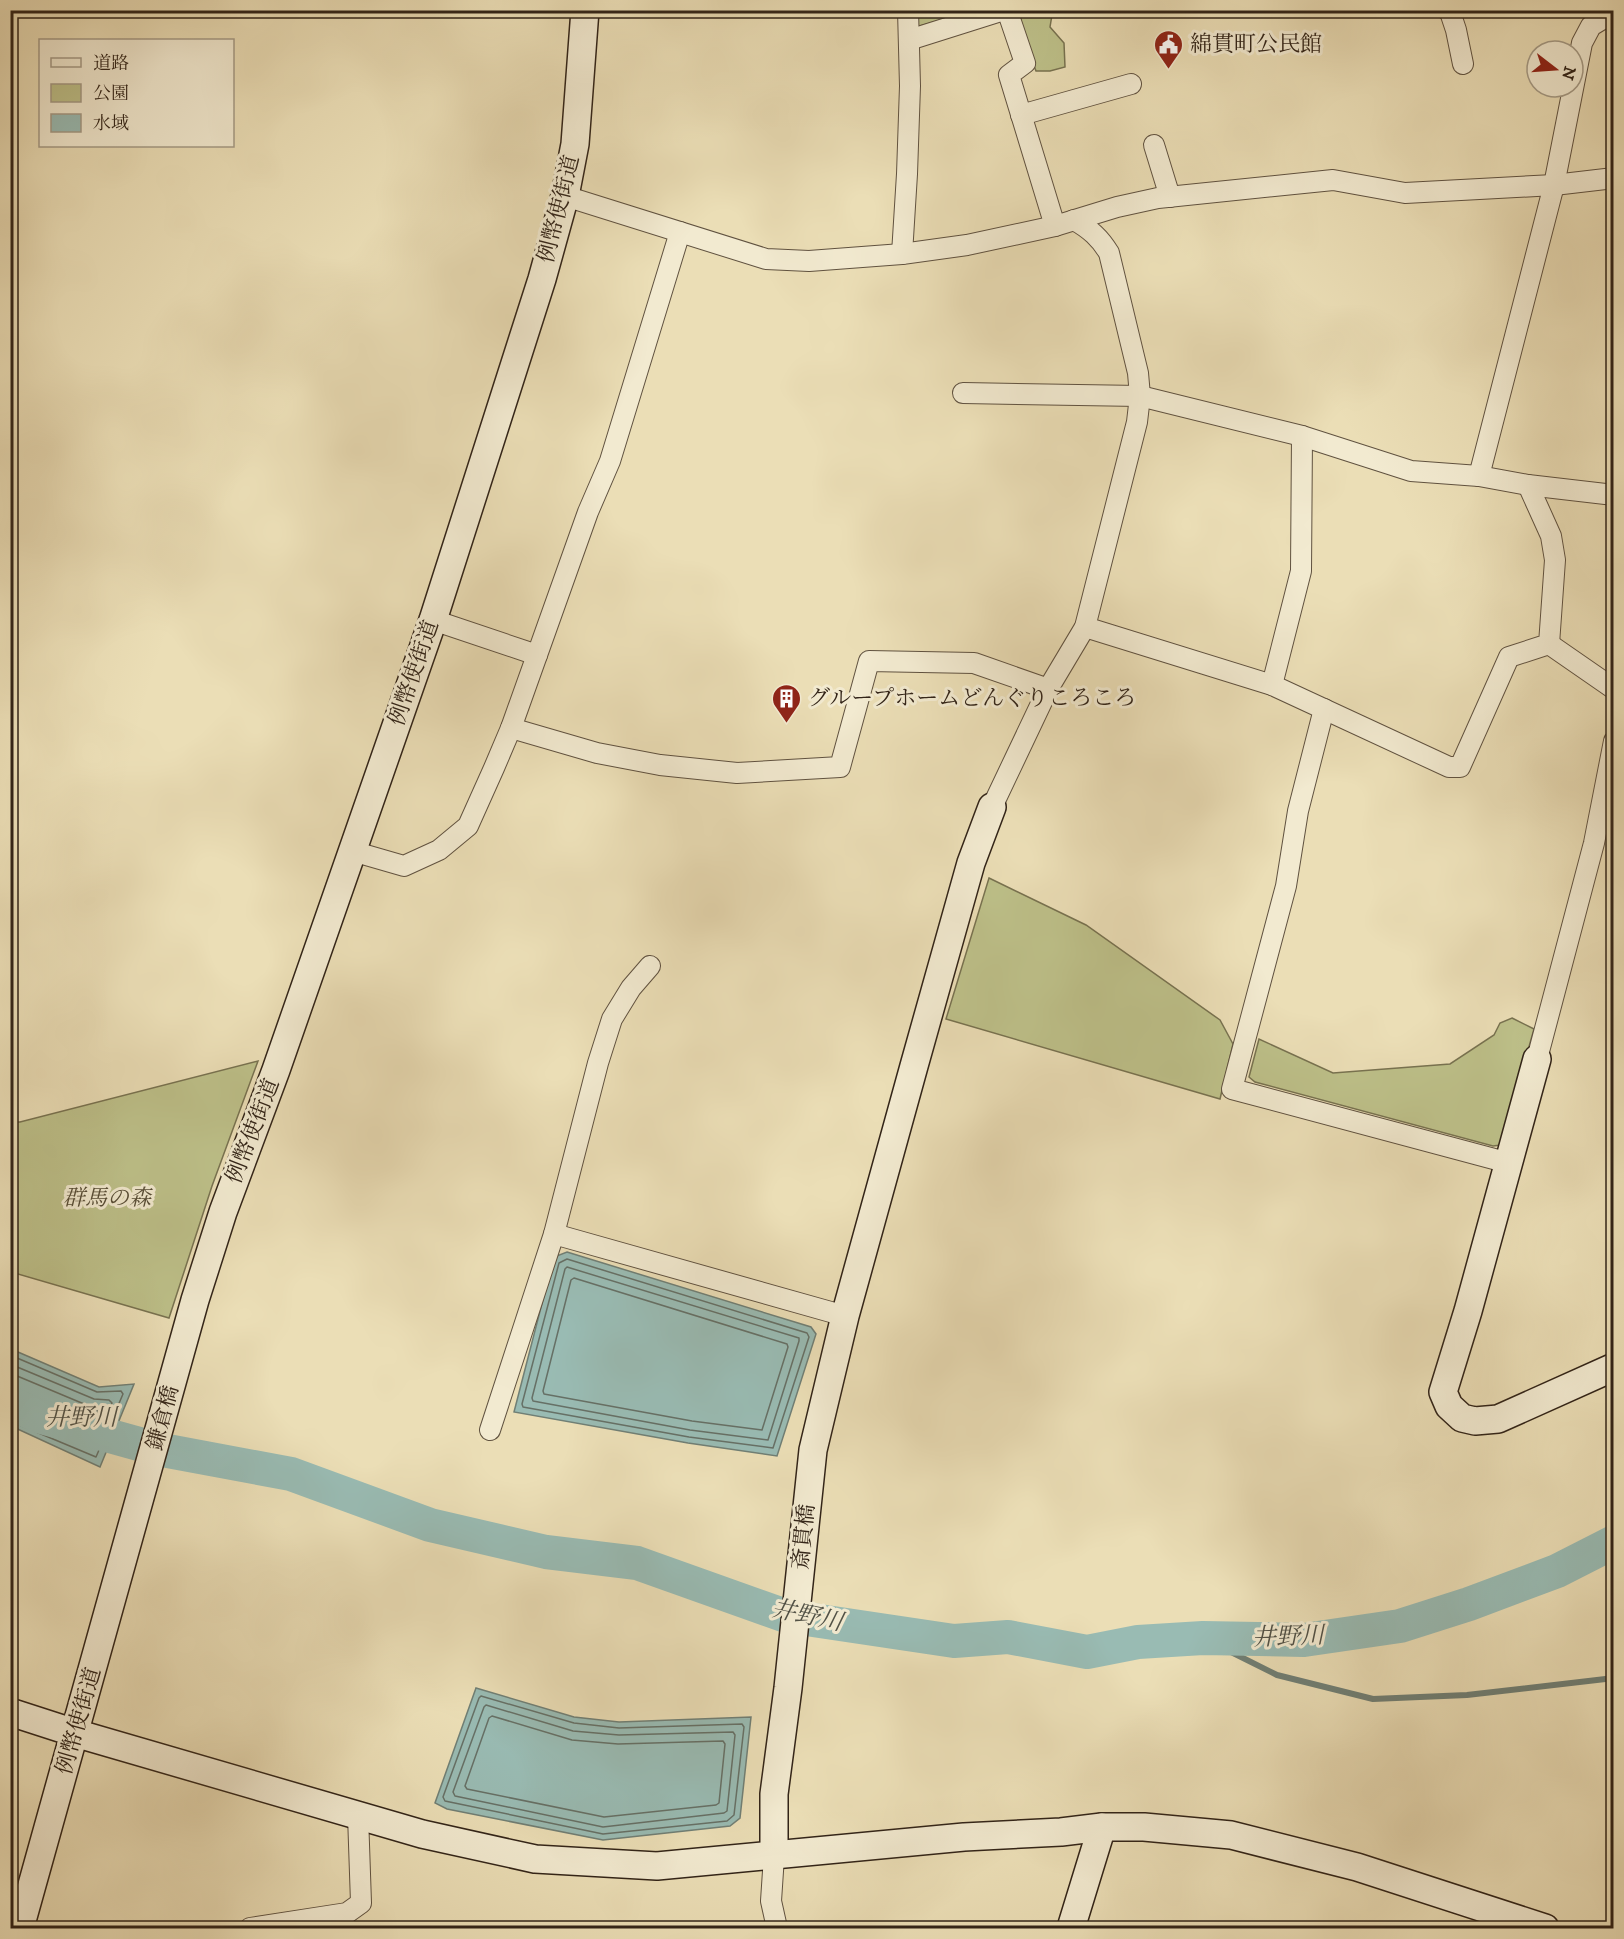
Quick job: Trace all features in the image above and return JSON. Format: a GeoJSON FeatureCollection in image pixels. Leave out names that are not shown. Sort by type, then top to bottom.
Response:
{"type":"FeatureCollection","features":[{"type":"Feature","properties":{"kind":"street","name":"例幣使街道"},"geometry":{"type":"LineString","coordinates":[[189,1322],[223,1212],[276,1070],[433,620],[542,279],[565,196],[575,144],[585,10]]}},
{"type":"Feature","properties":{"kind":"street"},"geometry":{"type":"LineString","coordinates":[[902,254],[910,86],[908,10]]}},
{"type":"Feature","properties":{"kind":"street"},"geometry":{"type":"LineString","coordinates":[[909,40],[1006,10],[1025,63],[1009,75],[1055,226]]}},
{"type":"Feature","properties":{"kind":"street"},"geometry":{"type":"LineString","coordinates":[[1447,10],[1456,30],[1463,64]]}},
{"type":"Feature","properties":{"kind":"street"},"geometry":{"type":"LineString","coordinates":[[1479,476],[1554,185],[1582,43],[1591,26],[1614,12]]}},
{"type":"Feature","properties":{"kind":"street"},"geometry":{"type":"LineString","coordinates":[[1021,115],[1131,84]]}},
{"type":"Feature","properties":{"kind":"street"},"geometry":{"type":"LineString","coordinates":[[1154,145],[1170,197]]}},
{"type":"Feature","properties":{"kind":"street"},"geometry":{"type":"LineString","coordinates":[[565,196],[766,259],[809,261],[902,254],[967,245],[1055,226],[1117,207],[1170,197],[1333,180],[1405,193],[1554,185],[1614,178]]}},
{"type":"Feature","properties":{"kind":"street"},"geometry":{"type":"LineString","coordinates":[[992,807],[1048,689],[1085,627],[1130,454],[1140,396],[1138,373],[1109,253],[1100,238],[1074,220]]}},
{"type":"Feature","properties":{"kind":"street"},"geometry":{"type":"LineString","coordinates":[[352,851],[405,866],[439,849],[468,825],[512,728],[588,512],[610,461],[680,232]]}},
{"type":"Feature","properties":{"kind":"street"},"geometry":{"type":"LineString","coordinates":[[963,393],[1140,396],[1302,436],[1411,471],[1479,476],[1528,485],[1614,495]]}},
{"type":"Feature","properties":{"kind":"street"},"geometry":{"type":"LineString","coordinates":[[1272,686],[1301,571],[1302,436]]}},
{"type":"Feature","properties":{"kind":"street"},"geometry":{"type":"LineString","coordinates":[[1528,485],[1551,536],[1555,560],[1549,644]]}},
{"type":"Feature","properties":{"kind":"street"},"geometry":{"type":"LineString","coordinates":[[433,620],[537,655]]}},
{"type":"Feature","properties":{"kind":"street"},"geometry":{"type":"LineString","coordinates":[[1085,627],[1272,686],[1449,767],[1460,767],[1509,657],[1549,644]]}},
{"type":"Feature","properties":{"kind":"street"},"geometry":{"type":"LineString","coordinates":[[1549,644],[1614,689]]}},
{"type":"Feature","properties":{"kind":"street"},"geometry":{"type":"LineString","coordinates":[[512,728],[597,753],[660,765],[738,773],[840,767],[869,661],[974,663],[1048,689]]}},
{"type":"Feature","properties":{"kind":"street"},"geometry":{"type":"LineString","coordinates":[[1324,709],[1298,811],[1286,886],[1232,1089],[1509,1163]]}},
{"type":"Feature","properties":{"kind":"street"},"geometry":{"type":"LineString","coordinates":[[1614,741],[1594,843],[1538,1059],[1468,1311],[1443,1392],[1449,1406],[1462,1418],[1474,1421],[1498,1419],[1614,1367]]}},
{"type":"Feature","properties":{"kind":"street","name":"斎貫橋"},"geometry":{"type":"LineString","coordinates":[[774,1856],[774,1794],[788,1688],[813,1450],[845,1316],[971,863],[992,807]]}},
{"type":"Feature","properties":{"kind":"street"},"geometry":{"type":"LineString","coordinates":[[490,1430],[554,1234],[598,1063],[612,1019],[631,988],[650,966]]}},
{"type":"Feature","properties":{"kind":"street"},"geometry":{"type":"LineString","coordinates":[[554,1234],[845,1316]]}},
{"type":"Feature","properties":{"kind":"street","name":"鎌倉橋"},"geometry":{"type":"LineString","coordinates":[[137,1514],[189,1322]]}},
{"type":"Feature","properties":{"kind":"street","name":"例幣使街道"},"geometry":{"type":"LineString","coordinates":[[20,1929],[137,1514]]}},
{"type":"Feature","properties":{"kind":"street"},"geometry":{"type":"LineString","coordinates":[[10,1712],[422,1834],[535,1859],[657,1866],[964,1837],[1061,1832],[1102,1827],[1144,1827],[1231,1835],[1357,1867],[1545,1929]]}},
{"type":"Feature","properties":{"kind":"street"},"geometry":{"type":"LineString","coordinates":[[250,1929],[347,1913],[361,1903],[358,1815]]}},
{"type":"Feature","properties":{"kind":"street"},"geometry":{"type":"LineString","coordinates":[[1071,1929],[1102,1827]]}},
{"type":"Feature","properties":{"kind":"street"},"geometry":{"type":"LineString","coordinates":[[774,1856],[771,1901],[777,1929]]}},
{"type":"Feature","properties":{"kind":"green space"},"geometry":{"type":"Polygon","coordinates":[[[916,11],[974,11],[916,27],[916,11]]]}},
{"type":"Feature","properties":{"kind":"green space"},"geometry":{"type":"Polygon","coordinates":[[[1018,11],[1067,11],[1052,15],[1050,27],[1064,43],[1065,67],[1050,71],[1036,71],[1018,11]]]}},
{"type":"Feature","properties":{"kind":"green space"},"geometry":{"type":"Polygon","coordinates":[[[989,878],[1086,925],[1220,1020],[1233,1044],[1220,1099],[946,1019],[989,878]]]}},
{"type":"Feature","properties":{"kind":"green space"},"geometry":{"type":"Polygon","coordinates":[[[1512,1018],[1534,1029],[1501,1145],[1493,1146],[1255,1082],[1249,1077],[1259,1039],[1333,1073],[1450,1064],[1494,1035],[1500,1023],[1512,1018]]]}},
{"type":"Feature","properties":{"kind":"green space","name":"群馬の森"},"geometry":{"type":"Polygon","coordinates":[[[258,1061],[212,1186],[169,1318],[11,1272],[11,1122],[20,1122],[258,1061]]]}},
{"type":"Feature","properties":{"kind":"water"},"geometry":{"type":"Polygon","coordinates":[[[567,1252],[811,1327],[816,1334],[777,1456],[688,1443],[514,1412],[554,1257],[567,1252]]]}},
{"type":"Feature","properties":{"kind":"water","name":"井野川"},"geometry":{"type":"Polygon","coordinates":[[[11,1349],[99,1387],[134,1384],[100,1467],[11,1426],[11,1349]]]}},
{"type":"Feature","properties":{"kind":"water"},"geometry":{"type":"Polygon","coordinates":[[[476,1688],[574,1717],[619,1722],[751,1717],[740,1818],[730,1826],[603,1840],[447,1809],[435,1803],[476,1688]]]}},
{"type":"Feature","properties":{"kind":"waterway","name":"井野川"},"geometry":{"type":"LineString","coordinates":[[10,1403],[38,1416],[157,1449],[291,1474],[430,1525],[546,1552],[637,1563],[786,1616],[954,1641],[1008,1637],[1087,1652],[1138,1642],[1203,1638],[1304,1640],[1400,1626],[1469,1604],[1557,1571],[1614,1542]]}},
{"type":"Feature","properties":{"kind":"waterway"},"geometry":{"type":"LineString","coordinates":[[1203,1638],[1277,1675],[1373,1699],[1467,1695],[1614,1678]]}},
{"type":"Feature","properties":{"kind":"place","name":"綿貫町公民館"},"geometry":{"type":"Point","coordinates":[1169,70]}},
{"type":"Feature","properties":{"kind":"place","name":"グループホームどんぐりころころ"},"geometry":{"type":"Point","coordinates":[787,724]}}]}
